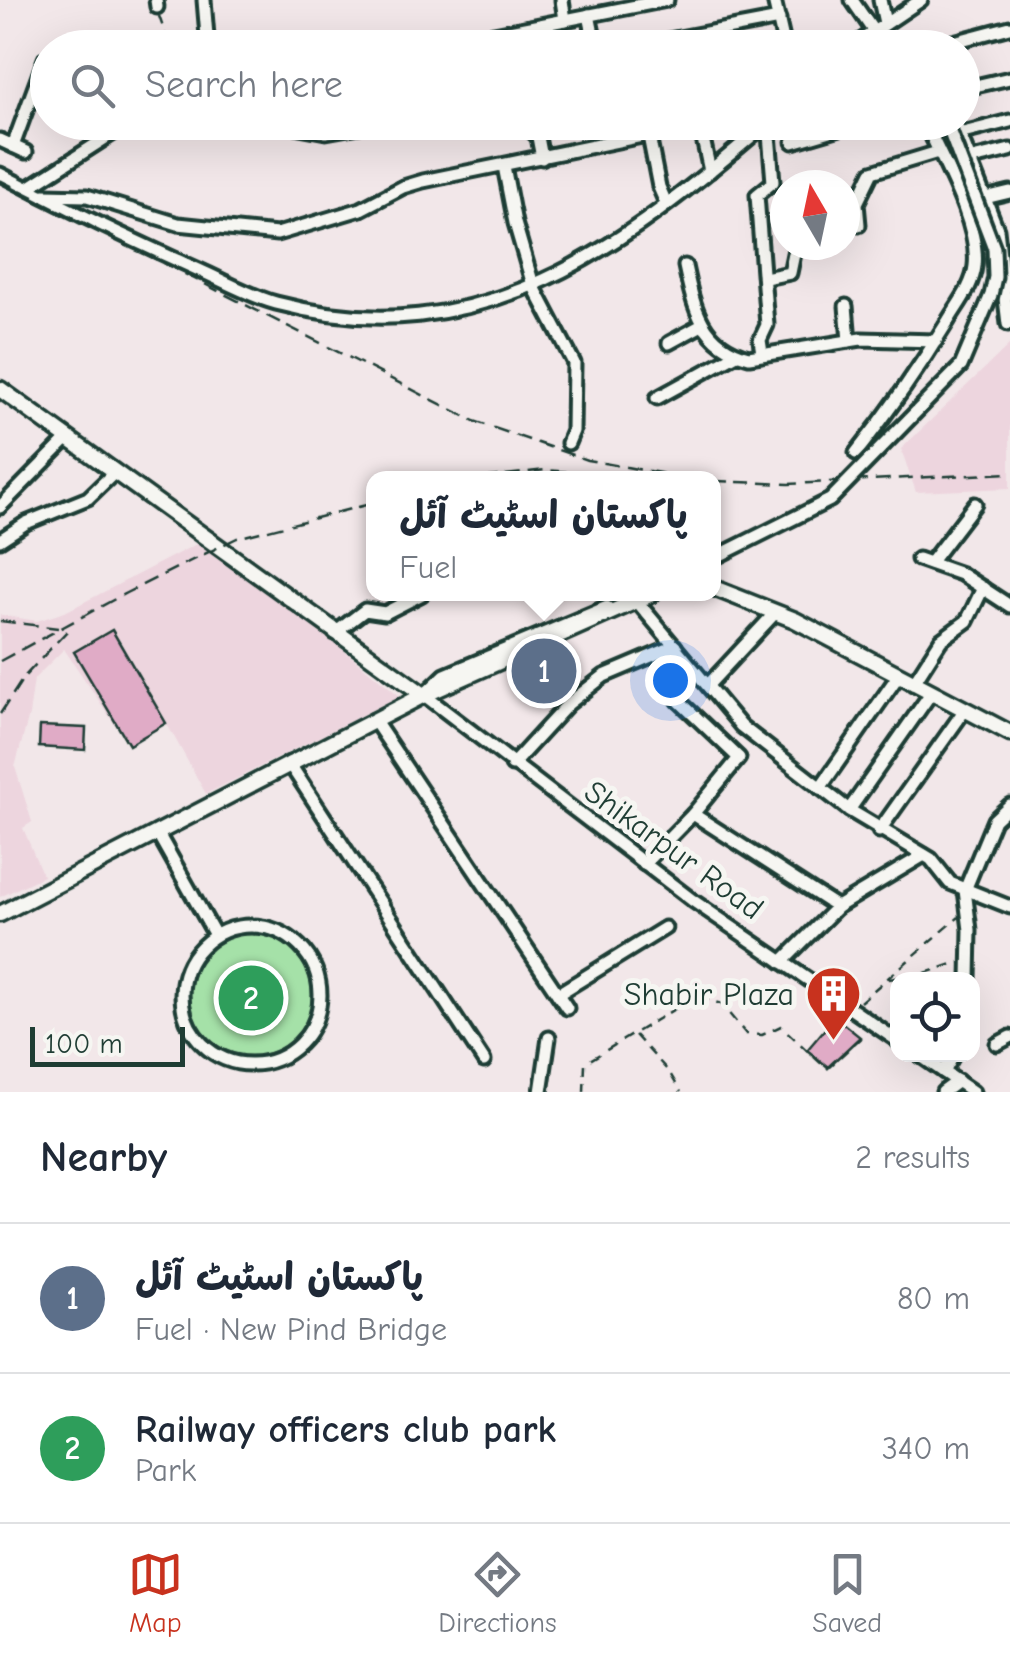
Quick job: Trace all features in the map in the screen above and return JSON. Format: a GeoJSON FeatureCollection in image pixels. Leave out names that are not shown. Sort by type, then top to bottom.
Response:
{"type":"FeatureCollection","features":[{"type":"Feature","properties":{"kind":"main road"},"geometry":{"type":"LineString","coordinates":[[0,389],[424,695]]}},
{"type":"Feature","properties":{"kind":"main road"},"geometry":{"type":"LineString","coordinates":[[721,591],[775,612],[1010,733]]}},
{"type":"Feature","properties":{"kind":"main road"},"geometry":{"type":"LineString","coordinates":[[0,914],[424,695],[535,648],[626,601]]}},
{"type":"Feature","properties":{"kind":"street"},"geometry":{"type":"LineString","coordinates":[[562,0],[566,20]]}},
{"type":"Feature","properties":{"kind":"street"},"geometry":{"type":"LineString","coordinates":[[517,30],[667,0]]}},
{"type":"Feature","properties":{"kind":"street"},"geometry":{"type":"LineString","coordinates":[[774,0],[781,30]]}},
{"type":"Feature","properties":{"kind":"street"},"geometry":{"type":"LineString","coordinates":[[852,0],[871,30]]}},
{"type":"Feature","properties":{"kind":"street"},"geometry":{"type":"LineString","coordinates":[[880,0],[884,23]]}},
{"type":"Feature","properties":{"kind":"street"},"geometry":{"type":"LineString","coordinates":[[874,30],[920,0]]}},
{"type":"Feature","properties":{"kind":"street"},"geometry":{"type":"LineString","coordinates":[[589,15],[592,30]]}},
{"type":"Feature","properties":{"kind":"street"},"geometry":{"type":"LineString","coordinates":[[734,30],[779,19]]}},
{"type":"Feature","properties":{"kind":"street"},"geometry":{"type":"LineString","coordinates":[[980,34],[1010,26]]}},
{"type":"Feature","properties":{"kind":"street"},"geometry":{"type":"LineString","coordinates":[[980,85],[1010,78]]}},
{"type":"Feature","properties":{"kind":"street"},"geometry":{"type":"LineString","coordinates":[[26,152],[6,143],[30,91]]}},
{"type":"Feature","properties":{"kind":"street"},"geometry":{"type":"LineString","coordinates":[[980,125],[1010,120]]}},
{"type":"Feature","properties":{"kind":"street"},"geometry":{"type":"LineString","coordinates":[[34,192],[104,140]]}},
{"type":"Feature","properties":{"kind":"street"},"geometry":{"type":"LineString","coordinates":[[539,140],[542,158]]}},
{"type":"Feature","properties":{"kind":"street"},"geometry":{"type":"LineString","coordinates":[[34,192],[86,196],[178,224],[276,234],[360,209],[413,184],[630,140]]}},
{"type":"Feature","properties":{"kind":"street"},"geometry":{"type":"LineString","coordinates":[[651,140],[666,203]]}},
{"type":"Feature","properties":{"kind":"street"},"geometry":{"type":"LineString","coordinates":[[707,140],[710,171]]}},
{"type":"Feature","properties":{"kind":"street"},"geometry":{"type":"LineString","coordinates":[[0,174],[273,302],[387,320],[488,304],[532,285],[597,252],[747,140]]}},
{"type":"Feature","properties":{"kind":"street"},"geometry":{"type":"LineString","coordinates":[[762,353],[765,278],[757,194],[773,182],[770,140]]}},
{"type":"Feature","properties":{"kind":"street"},"geometry":{"type":"LineString","coordinates":[[793,142],[800,140]]}},
{"type":"Feature","properties":{"kind":"street"},"geometry":{"type":"LineString","coordinates":[[856,453],[897,401],[936,341],[968,289],[975,266],[965,212],[933,140]]}},
{"type":"Feature","properties":{"kind":"street"},"geometry":{"type":"LineString","coordinates":[[721,554],[830,500],[961,366],[991,294],[996,262],[953,140]]}},
{"type":"Feature","properties":{"kind":"street"},"geometry":{"type":"LineString","coordinates":[[961,140],[997,230],[1008,324]]}},
{"type":"Feature","properties":{"kind":"street"},"geometry":{"type":"LineString","coordinates":[[968,160],[1010,150]]}},
{"type":"Feature","properties":{"kind":"street"},"geometry":{"type":"LineString","coordinates":[[860,197],[872,172],[938,152]]}},
{"type":"Feature","properties":{"kind":"street"},"geometry":{"type":"LineString","coordinates":[[504,166],[532,285],[574,362],[573,431],[568,444]]}},
{"type":"Feature","properties":{"kind":"street"},"geometry":{"type":"LineString","coordinates":[[985,198],[1010,192]]}},
{"type":"Feature","properties":{"kind":"street"},"geometry":{"type":"LineString","coordinates":[[765,278],[790,272],[793,260]]}},
{"type":"Feature","properties":{"kind":"street"},"geometry":{"type":"LineString","coordinates":[[685,266],[702,326],[710,338],[737,354],[748,357],[849,341],[936,341]]}},
{"type":"Feature","properties":{"kind":"street"},"geometry":{"type":"LineString","coordinates":[[846,306],[849,341]]}},
{"type":"Feature","properties":{"kind":"street"},"geometry":{"type":"LineString","coordinates":[[670,343],[702,326]]}},
{"type":"Feature","properties":{"kind":"street"},"geometry":{"type":"LineString","coordinates":[[657,398],[737,354]]}},
{"type":"Feature","properties":{"kind":"street"},"geometry":{"type":"LineString","coordinates":[[0,507],[68,438]]}},
{"type":"Feature","properties":{"kind":"street"},"geometry":{"type":"LineString","coordinates":[[0,540],[26,523],[88,498],[114,472]]}},
{"type":"Feature","properties":{"kind":"street"},"geometry":{"type":"LineString","coordinates":[[975,504],[924,561],[961,574],[1010,606]]}},
{"type":"Feature","properties":{"kind":"street"},"geometry":{"type":"LineString","coordinates":[[913,684],[941,640],[967,621],[983,588]]}},
{"type":"Feature","properties":{"kind":"street"},"geometry":{"type":"LineString","coordinates":[[336,633],[364,610],[385,613],[408,601]]}},
{"type":"Feature","properties":{"kind":"street"},"geometry":{"type":"LineString","coordinates":[[424,695],[461,668],[624,601]]}},
{"type":"Feature","properties":{"kind":"street"},"geometry":{"type":"LineString","coordinates":[[640,601],[742,726],[849,810],[924,855],[950,883],[1010,907]]}},
{"type":"Feature","properties":{"kind":"street"},"geometry":{"type":"LineString","coordinates":[[708,685],[775,612]]}},
{"type":"Feature","properties":{"kind":"street"},"geometry":{"type":"LineString","coordinates":[[512,764],[568,704],[604,676],[675,646]]}},
{"type":"Feature","properties":{"kind":"street"},"geometry":{"type":"LineString","coordinates":[[820,788],[898,676]]}},
{"type":"Feature","properties":{"kind":"street"},"geometry":{"type":"LineString","coordinates":[[849,810],[931,693]]}},
{"type":"Feature","properties":{"kind":"street","name":"Shikarpur Road"},"geometry":{"type":"LineString","coordinates":[[424,695],[644,864],[890,1035]]}},
{"type":"Feature","properties":{"kind":"street"},"geometry":{"type":"LineString","coordinates":[[644,864],[693,814],[739,758],[678,700]]}},
{"type":"Feature","properties":{"kind":"street"},"geometry":{"type":"LineString","coordinates":[[879,830],[964,710]]}},
{"type":"Feature","properties":{"kind":"street"},"geometry":{"type":"LineString","coordinates":[[374,720],[566,1008]]}},
{"type":"Feature","properties":{"kind":"street"},"geometry":{"type":"LineString","coordinates":[[289,763],[484,1061]]}},
{"type":"Feature","properties":{"kind":"street"},"geometry":{"type":"LineString","coordinates":[[970,972],[965,890],[994,820],[1010,805]]}},
{"type":"Feature","properties":{"kind":"street"},"geometry":{"type":"LineString","coordinates":[[693,814],[837,907]]}},
{"type":"Feature","properties":{"kind":"street"},"geometry":{"type":"LineString","coordinates":[[156,832],[215,935]]}},
{"type":"Feature","properties":{"kind":"street"},"geometry":{"type":"LineString","coordinates":[[782,962],[837,907],[924,855]]}},
{"type":"Feature","properties":{"kind":"street"},"geometry":{"type":"LineString","coordinates":[[257,926],[297,943],[311,960],[319,981],[317,1013],[302,1042],[284,1056],[262,1063],[238,1063],[215,1055],[197,1039],[185,1018],[181,995],[185,972],[197,951],[215,935],[235,927],[257,926]]}},
{"type":"Feature","properties":{"kind":"street"},"geometry":{"type":"LineString","coordinates":[[558,994],[665,928]]}},
{"type":"Feature","properties":{"kind":"street"},"geometry":{"type":"LineString","coordinates":[[997,1044],[1010,1037]]}},
{"type":"Feature","properties":{"kind":"street"},"geometry":{"type":"LineString","coordinates":[[541,1092],[549,1038]]}},
{"type":"Feature","properties":{"kind":"street"},"geometry":{"type":"LineString","coordinates":[[930,1062],[973,1092]]}},
{"type":"Feature","properties":{"kind":"street"},"geometry":{"type":"LineString","coordinates":[[944,1072],[950,1062]]}},
{"type":"Feature","properties":{"kind":"street"},"geometry":{"type":"LineString","coordinates":[[943,1092],[958,1081]]}},
{"type":"Feature","properties":{"kind":"path"},"geometry":{"type":"LineString","coordinates":[[157,4],[165,30]]}},
{"type":"Feature","properties":{"kind":"path"},"geometry":{"type":"LineString","coordinates":[[852,1010],[938,933],[968,912]]}},
{"type":"Feature","properties":{"kind":"path"},"geometry":{"type":"LineString","coordinates":[[888,979],[970,960]]}},
{"type":"Feature","properties":{"kind":"path"},"geometry":{"type":"LineString","coordinates":[[584,1092],[585,1063],[696,996],[721,1004],[746,1034],[762,1035],[781,1026],[827,1069],[865,1034]]}},
{"type":"Feature","properties":{"kind":"path"},"geometry":{"type":"LineString","coordinates":[[634,1034],[670,1072],[681,1092]]}},
{"type":"Feature","properties":{"kind":"shaded area"},"geometry":{"type":"Polygon","coordinates":[[[1010,344],[1010,488],[916,492],[901,449],[1010,344]]]}},
{"type":"Feature","properties":{"kind":"shaded area"},"geometry":{"type":"Polygon","coordinates":[[[206,539],[400,696],[206,794],[167,724],[129,745],[64,649],[34,679],[15,767],[32,822],[23,828],[43,876],[0,897],[0,615],[37,621],[65,612],[206,539]]]}},
{"type":"Feature","properties":{"kind":"green space"},"geometry":{"type":"Polygon","coordinates":[[[251,934],[274,939],[294,952],[307,972],[312,995],[307,1018],[294,1038],[274,1051],[251,1056],[228,1051],[208,1038],[195,1018],[190,995],[195,972],[208,952],[228,939],[251,934]]]}},
{"type":"Feature","properties":{"kind":"building"},"geometry":{"type":"Polygon","coordinates":[[[112,630],[166,723],[129,745],[74,652],[112,630]]]}},
{"type":"Feature","properties":{"kind":"building"},"geometry":{"type":"Polygon","coordinates":[[[40,726],[86,728],[85,750],[39,747],[40,726]]]}},
{"type":"Feature","properties":{"kind":"building","name":"Shabir Plaza"},"geometry":{"type":"Polygon","coordinates":[[[835,1017],[860,1037],[828,1067],[807,1050],[835,1017]]]}},
{"type":"Feature","properties":{"kind":"railway"},"geometry":{"type":"LineString","coordinates":[[0,180],[474,421],[587,460],[649,471]]}},
{"type":"Feature","properties":{"kind":"railway"},"geometry":{"type":"LineString","coordinates":[[537,471],[558,471]]}},
{"type":"Feature","properties":{"kind":"railway"},"geometry":{"type":"LineString","coordinates":[[721,481],[789,484],[1010,473]]}},
{"type":"Feature","properties":{"kind":"railway"},"geometry":{"type":"LineString","coordinates":[[0,661],[237,538],[366,505]]}},
{"type":"Feature","properties":{"kind":"railway"},"geometry":{"type":"LineString","coordinates":[[0,621],[58,628]]}},
{"type":"Feature","properties":{"kind":"railway"},"geometry":{"type":"LineString","coordinates":[[0,714],[24,677],[67,631]]}},
{"type":"Feature","properties":{"kind":"place","name":"پاکستان اسٹیٹ آئل"},"geometry":{"type":"Point","coordinates":[544,671]}},
{"type":"Feature","properties":{"kind":"place","name":"Railway officers club park"},"geometry":{"type":"Point","coordinates":[251,998]}},
{"type":"Feature","properties":{"kind":"place","name":"Shabir Plaza"},"geometry":{"type":"Point","coordinates":[833,1043]}}]}
